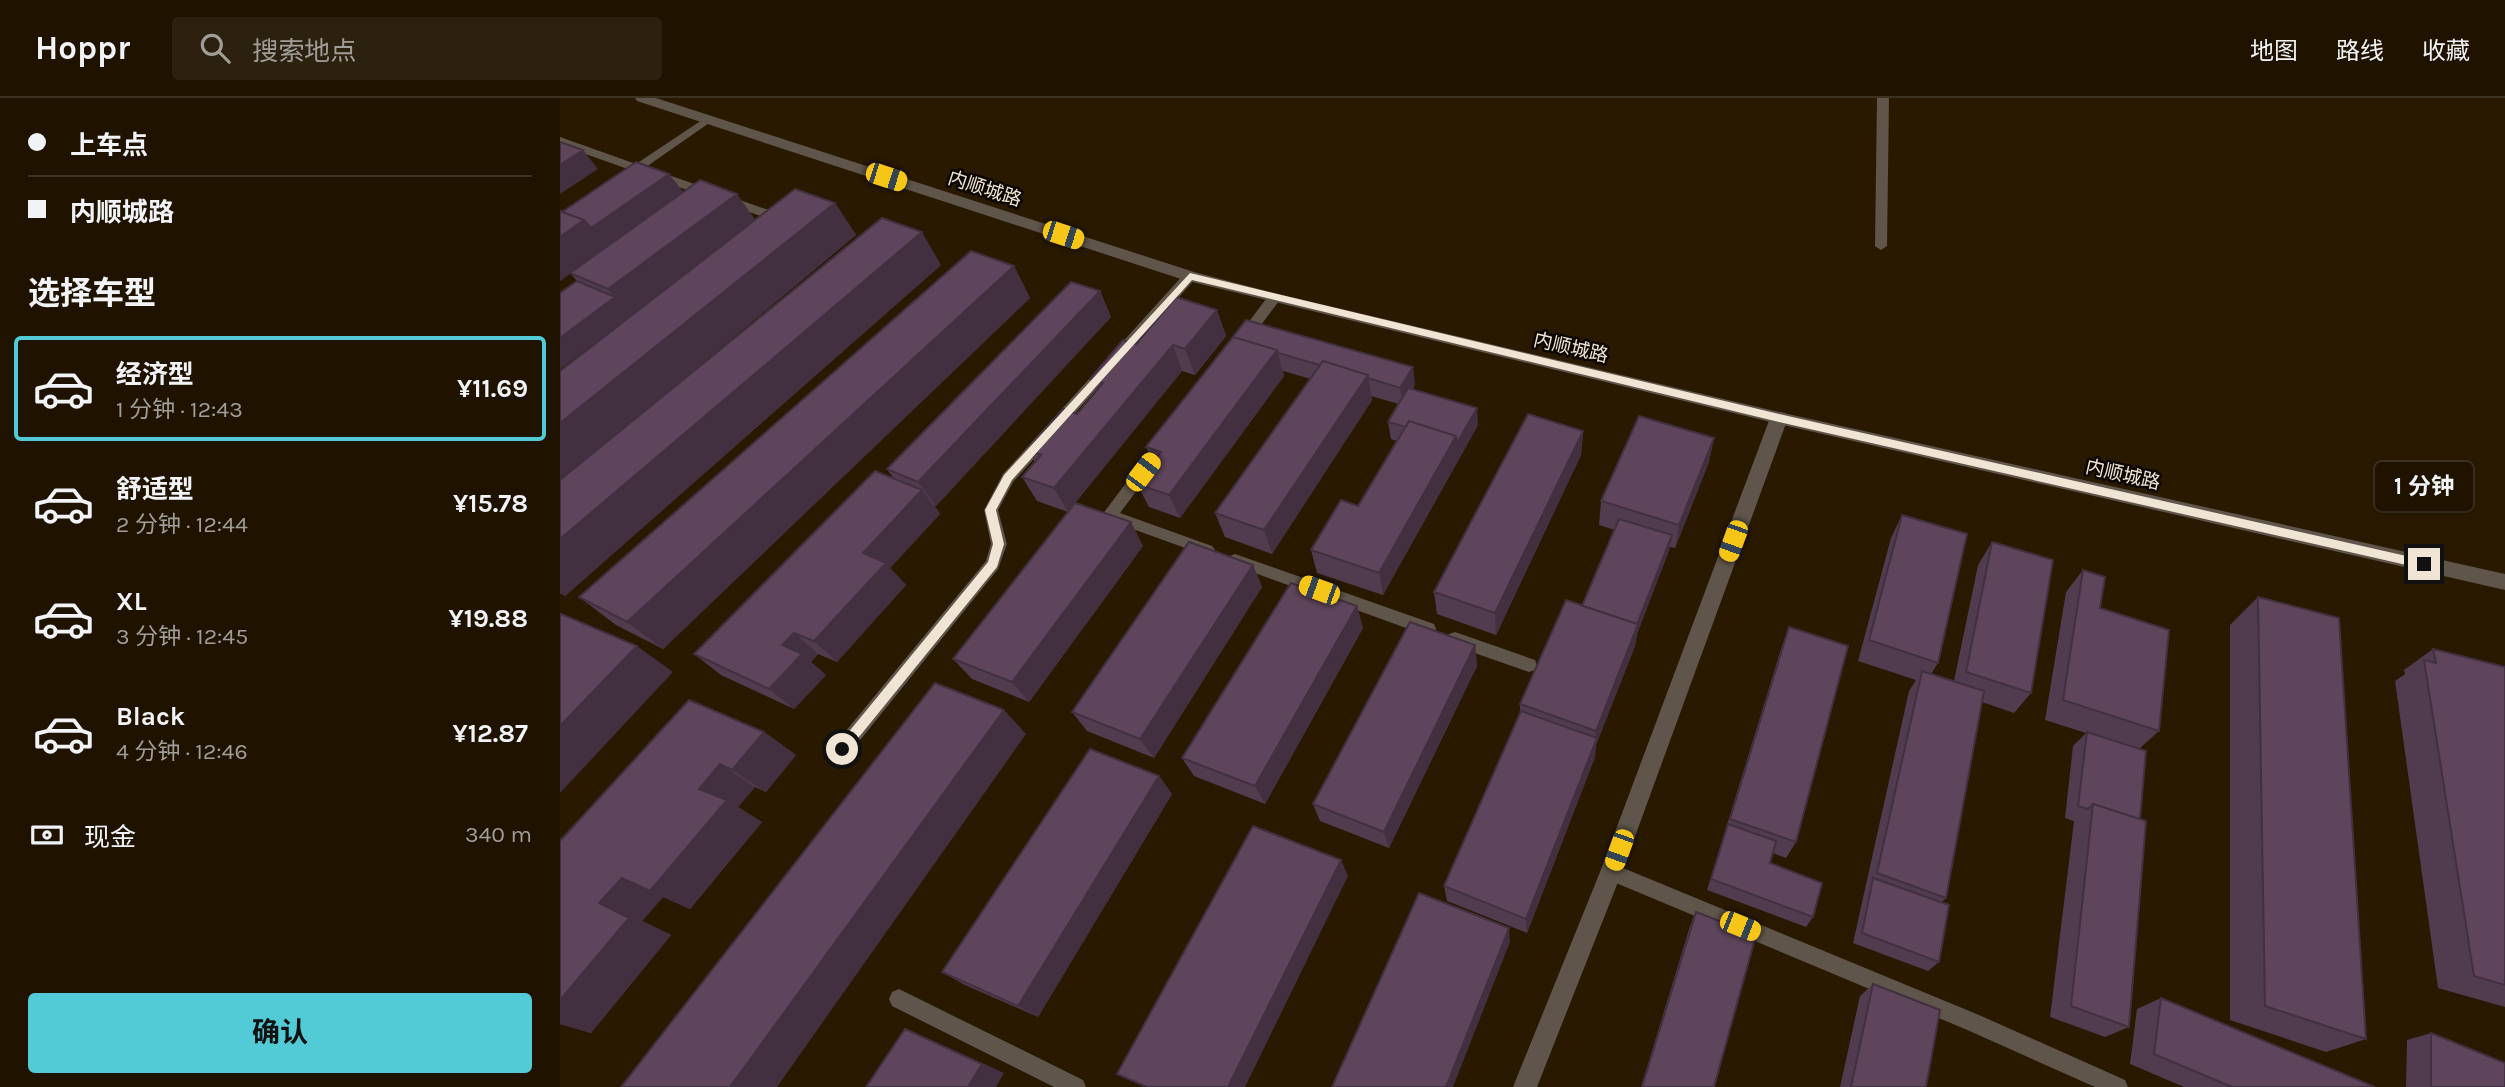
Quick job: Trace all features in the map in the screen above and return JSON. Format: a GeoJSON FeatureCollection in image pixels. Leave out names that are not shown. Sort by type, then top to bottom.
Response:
{"type":"FeatureCollection","features":[{"type":"Feature","properties":{"kind":"street","name":"内顺城路"},"geometry":{"type":"LineString","coordinates":[[642,98],[1190,276],[1274,298],[1779,418],[2505,582]]}},
{"type":"Feature","properties":{"kind":"street"},"geometry":{"type":"LineString","coordinates":[[1525,1087],[1611,872],[1779,418]]}},
{"type":"Feature","properties":{"kind":"lane"},"geometry":{"type":"LineString","coordinates":[[1881,246],[1883,98]]}},
{"type":"Feature","properties":{"kind":"lane"},"geometry":{"type":"LineString","coordinates":[[637,168],[708,120]]}},
{"type":"Feature","properties":{"kind":"lane"},"geometry":{"type":"LineString","coordinates":[[560,141],[770,215]]}},
{"type":"Feature","properties":{"kind":"lane"},"geometry":{"type":"LineString","coordinates":[[842,749],[993,564],[999,544],[991,510],[1008,478],[1190,276]]}},
{"type":"Feature","properties":{"kind":"lane"},"geometry":{"type":"LineString","coordinates":[[1233,352],[1274,298]]}},
{"type":"Feature","properties":{"kind":"lane"},"geometry":{"type":"LineString","coordinates":[[1175,428],[1110,515],[1529,665]]}},
{"type":"Feature","properties":{"kind":"lane"},"geometry":{"type":"LineString","coordinates":[[1611,872],[1960,1017],[2118,1087]]}},
{"type":"Feature","properties":{"kind":"lane"},"geometry":{"type":"LineString","coordinates":[[899,999],[1076,1087]]}},
{"type":"Feature","properties":{"kind":"building"},"geometry":{"type":"Polygon","coordinates":[[[560,142],[583,150],[560,165],[560,142]]]}},
{"type":"Feature","properties":{"kind":"building"},"geometry":{"type":"Polygon","coordinates":[[[636,162],[669,174],[591,228],[584,220],[562,212],[636,162]]]}},
{"type":"Feature","properties":{"kind":"building"},"geometry":{"type":"Polygon","coordinates":[[[700,180],[737,194],[608,289],[570,273],[700,180]]]}},
{"type":"Feature","properties":{"kind":"building"},"geometry":{"type":"Polygon","coordinates":[[[795,189],[835,203],[560,423],[560,371],[795,189]]]}},
{"type":"Feature","properties":{"kind":"building"},"geometry":{"type":"Polygon","coordinates":[[[560,211],[584,220],[560,237],[560,211]]]}},
{"type":"Feature","properties":{"kind":"building"},"geometry":{"type":"Polygon","coordinates":[[[882,218],[922,232],[560,539],[560,480],[882,218]]]}},
{"type":"Feature","properties":{"kind":"building"},"geometry":{"type":"Polygon","coordinates":[[[971,251],[1014,266],[627,622],[579,597],[971,251]]]}},
{"type":"Feature","properties":{"kind":"building"},"geometry":{"type":"Polygon","coordinates":[[[577,281],[615,297],[560,338],[560,293],[577,281]]]}},
{"type":"Feature","properties":{"kind":"building"},"geometry":{"type":"Polygon","coordinates":[[[1071,282],[1100,291],[918,482],[887,469],[1071,282]]]}},
{"type":"Feature","properties":{"kind":"building"},"geometry":{"type":"Polygon","coordinates":[[[1176,297],[1217,310],[1185,349],[1173,345],[1054,488],[1022,477],[1041,455],[1028,450],[1063,409],[1077,414],[1103,383],[1090,379],[1123,340],[1136,344],[1176,297]]]}},
{"type":"Feature","properties":{"kind":"building"},"geometry":{"type":"Polygon","coordinates":[[[1246,320],[1413,367],[1400,388],[1323,361],[1320,365],[1233,337],[1246,320]]]}},
{"type":"Feature","properties":{"kind":"building"},"geometry":{"type":"Polygon","coordinates":[[[1233,337],[1277,350],[1169,495],[1137,484],[1161,452],[1146,447],[1233,337]]]}},
{"type":"Feature","properties":{"kind":"building"},"geometry":{"type":"Polygon","coordinates":[[[1323,361],[1368,375],[1264,530],[1215,513],[1323,361]]]}},
{"type":"Feature","properties":{"kind":"building"},"geometry":{"type":"Polygon","coordinates":[[[1408,388],[1477,408],[1457,443],[1456,436],[1409,421],[1406,427],[1388,422],[1408,388]]]}},
{"type":"Feature","properties":{"kind":"building"},"geometry":{"type":"Polygon","coordinates":[[[1528,414],[1583,431],[1495,613],[1434,592],[1528,414]]]}},
{"type":"Feature","properties":{"kind":"building"},"geometry":{"type":"Polygon","coordinates":[[[1639,416],[1714,438],[1679,525],[1601,501],[1639,416]]]}},
{"type":"Feature","properties":{"kind":"building"},"geometry":{"type":"Polygon","coordinates":[[[1409,421],[1456,436],[1379,573],[1311,550],[1341,500],[1358,506],[1409,421]]]}},
{"type":"Feature","properties":{"kind":"building"},"geometry":{"type":"Polygon","coordinates":[[[875,471],[922,490],[863,553],[886,563],[814,641],[794,633],[782,645],[802,654],[769,689],[694,654],[875,471]]]}},
{"type":"Feature","properties":{"kind":"building"},"geometry":{"type":"Polygon","coordinates":[[[1075,503],[1131,522],[1012,682],[953,659],[1075,503]]]}},
{"type":"Feature","properties":{"kind":"building"},"geometry":{"type":"Polygon","coordinates":[[[1902,515],[1967,534],[1938,663],[1869,640],[1902,515]]]}},
{"type":"Feature","properties":{"kind":"building"},"geometry":{"type":"Polygon","coordinates":[[[1619,519],[1672,535],[1637,624],[1582,606],[1619,519]]]}},
{"type":"Feature","properties":{"kind":"building"},"geometry":{"type":"Polygon","coordinates":[[[1189,542],[1253,565],[1140,739],[1072,712],[1189,542]]]}},
{"type":"Feature","properties":{"kind":"building"},"geometry":{"type":"Polygon","coordinates":[[[1992,542],[2053,560],[2031,693],[1966,672],[1992,542]]]}},
{"type":"Feature","properties":{"kind":"building"},"geometry":{"type":"Polygon","coordinates":[[[2083,570],[2105,577],[2100,608],[2169,630],[2159,731],[2063,700],[2083,570]]]}},
{"type":"Feature","properties":{"kind":"building"},"geometry":{"type":"Polygon","coordinates":[[[1291,583],[1357,606],[1255,786],[1182,758],[1291,583]]]}},
{"type":"Feature","properties":{"kind":"building"},"geometry":{"type":"Polygon","coordinates":[[[2258,597],[2339,618],[2366,1039],[2265,1006],[2258,597]]]}},
{"type":"Feature","properties":{"kind":"building"},"geometry":{"type":"Polygon","coordinates":[[[1566,600],[1638,624],[1596,731],[1520,704],[1566,600]]]}},
{"type":"Feature","properties":{"kind":"building"},"geometry":{"type":"Polygon","coordinates":[[[561,614],[637,646],[560,726],[560,616],[561,614]]]}},
{"type":"Feature","properties":{"kind":"building"},"geometry":{"type":"Polygon","coordinates":[[[1410,622],[1475,645],[1384,832],[1313,804],[1410,622]]]}},
{"type":"Feature","properties":{"kind":"building"},"geometry":{"type":"Polygon","coordinates":[[[1789,627],[1848,646],[1796,842],[1730,819],[1789,627]]]}},
{"type":"Feature","properties":{"kind":"building"},"geometry":{"type":"Polygon","coordinates":[[[2433,649],[2505,667],[2505,985],[2474,976],[2424,660],[2436,663],[2433,649]]]}},
{"type":"Feature","properties":{"kind":"building"},"geometry":{"type":"Polygon","coordinates":[[[1922,671],[1984,691],[1946,898],[1877,873],[1922,671]]]}},
{"type":"Feature","properties":{"kind":"building"},"geometry":{"type":"Polygon","coordinates":[[[935,683],[1004,710],[730,1087],[621,1087],[935,683]]]}},
{"type":"Feature","properties":{"kind":"building"},"geometry":{"type":"Polygon","coordinates":[[[689,700],[764,732],[732,770],[720,764],[699,789],[727,800],[650,891],[622,878],[599,903],[629,918],[560,1000],[560,841],[689,700]]]}},
{"type":"Feature","properties":{"kind":"building"},"geometry":{"type":"Polygon","coordinates":[[[1521,711],[1597,738],[1526,919],[1444,886],[1521,711]]]}},
{"type":"Feature","properties":{"kind":"building"},"geometry":{"type":"Polygon","coordinates":[[[2087,732],[2146,751],[2140,819],[2093,804],[2088,809],[2078,806],[2087,732]]]}},
{"type":"Feature","properties":{"kind":"building"},"geometry":{"type":"Polygon","coordinates":[[[1090,749],[1159,776],[1018,1006],[942,972],[1090,749]]]}},
{"type":"Feature","properties":{"kind":"building"},"geometry":{"type":"Polygon","coordinates":[[[2093,804],[2146,821],[2129,1027],[2071,1006],[2093,804]]]}},
{"type":"Feature","properties":{"kind":"building"},"geometry":{"type":"Polygon","coordinates":[[[1728,824],[1776,841],[1770,863],[1822,883],[1813,917],[1711,879],[1728,824]]]}},
{"type":"Feature","properties":{"kind":"building"},"geometry":{"type":"Polygon","coordinates":[[[1253,826],[1341,860],[1228,1087],[1147,1087],[1117,1074],[1253,826]]]}},
{"type":"Feature","properties":{"kind":"building"},"geometry":{"type":"Polygon","coordinates":[[[1873,878],[1949,905],[1939,962],[1862,933],[1873,878]]]}},
{"type":"Feature","properties":{"kind":"building"},"geometry":{"type":"Polygon","coordinates":[[[1419,893],[1509,928],[1446,1087],[1332,1087],[1419,893]]]}},
{"type":"Feature","properties":{"kind":"building"},"geometry":{"type":"Polygon","coordinates":[[[1696,912],[1756,935],[1714,1087],[1642,1087],[1696,912]]]}},
{"type":"Feature","properties":{"kind":"building"},"geometry":{"type":"Polygon","coordinates":[[[1873,984],[1940,1010],[1926,1087],[1851,1087],[1873,984]]]}},
{"type":"Feature","properties":{"kind":"building"},"geometry":{"type":"Polygon","coordinates":[[[2161,998],[2375,1087],[2232,1087],[2154,1054],[2161,998]]]}},
{"type":"Feature","properties":{"kind":"building"},"geometry":{"type":"Polygon","coordinates":[[[905,1029],[982,1064],[968,1087],[866,1087],[905,1029]]]}},
{"type":"Feature","properties":{"kind":"building"},"geometry":{"type":"Polygon","coordinates":[[[2431,1033],[2505,1063],[2505,1087],[2431,1087],[2431,1033]]]}},
{"type":"Feature","properties":{"kind":"route"},"geometry":{"type":"LineString","coordinates":[[842,749],[978,586],[993,564],[999,544],[991,510],[1008,478],[1190,276],[1779,418],[2424,564]]}}]}
